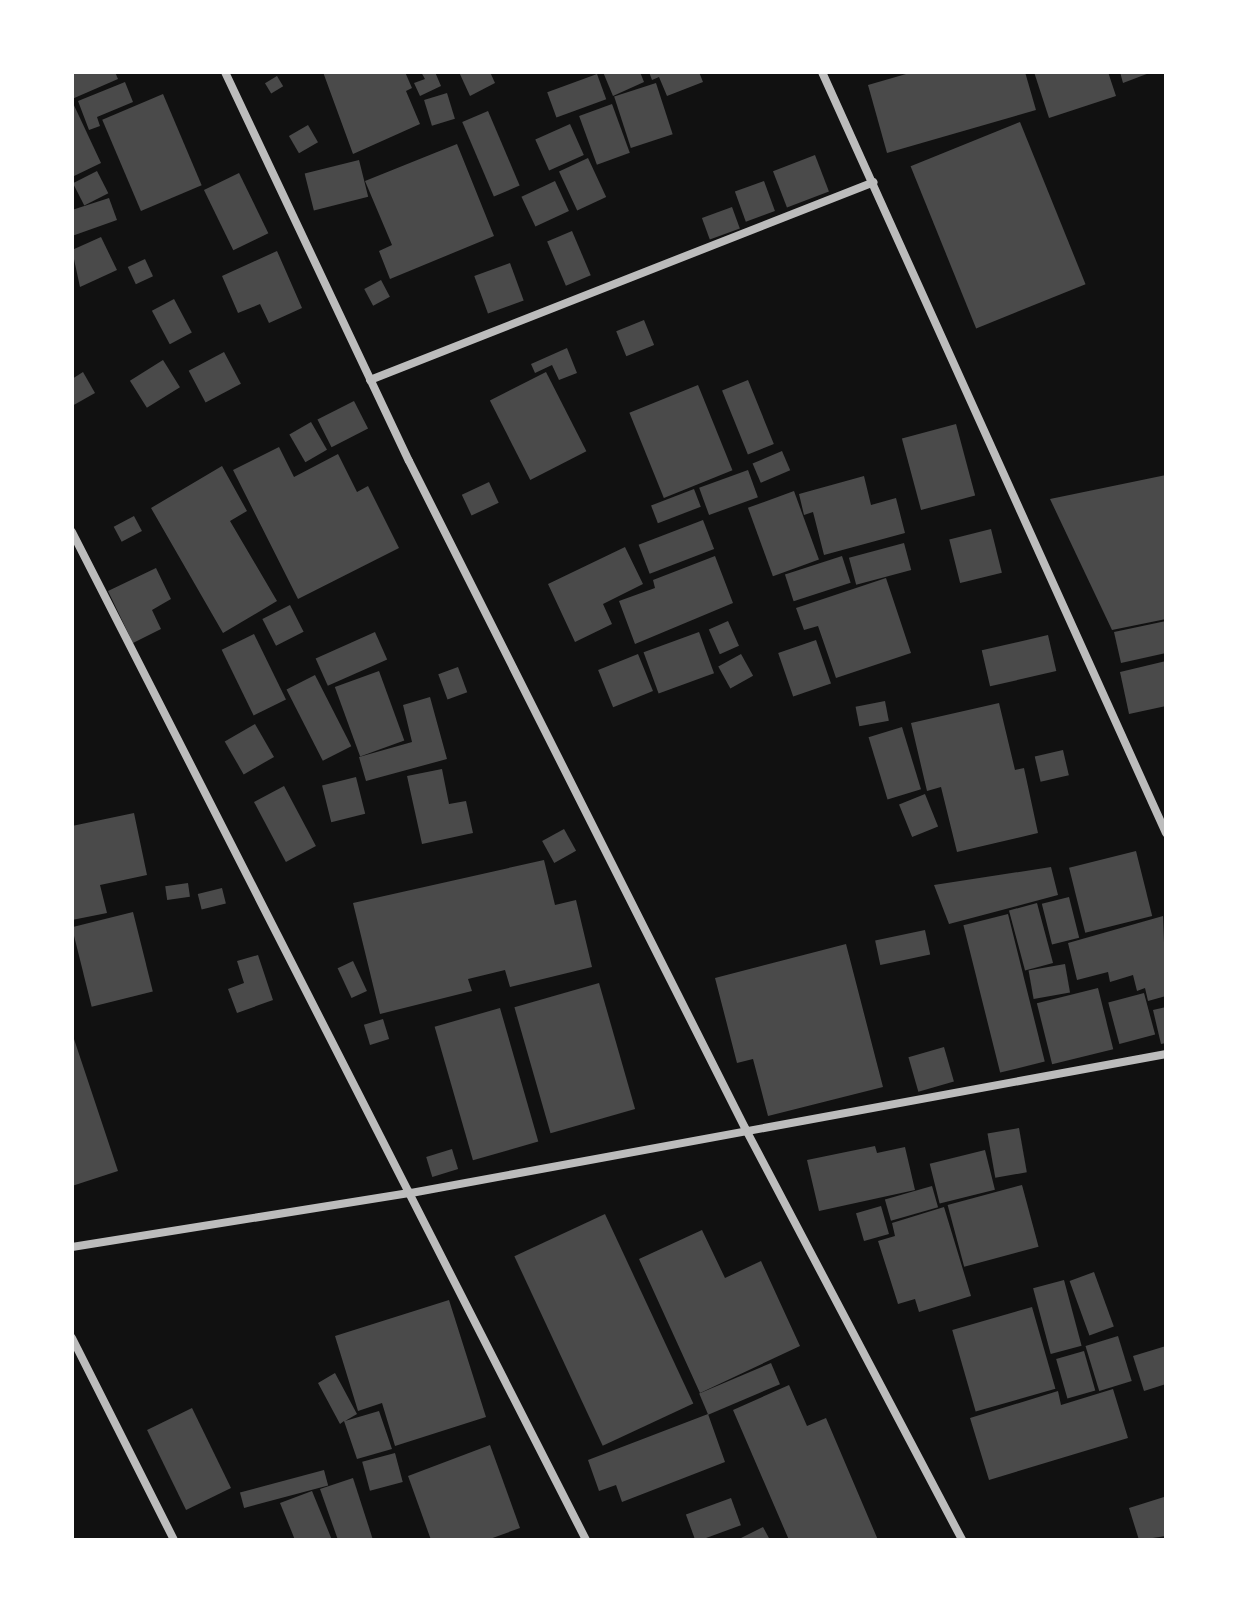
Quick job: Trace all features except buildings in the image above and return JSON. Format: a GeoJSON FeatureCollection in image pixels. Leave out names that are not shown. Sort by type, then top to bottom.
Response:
{"type":"FeatureCollection","features":[{"type":"Feature","properties":{"kind":"street"},"geometry":{"type":"LineString","coordinates":[[225,72],[370,380],[745,1128],[962,1540]]}},
{"type":"Feature","properties":{"kind":"street"},"geometry":{"type":"LineString","coordinates":[[822,72],[1166,833]]}},
{"type":"Feature","properties":{"kind":"street"},"geometry":{"type":"LineString","coordinates":[[370,380],[874,182]]}},
{"type":"Feature","properties":{"kind":"street"},"geometry":{"type":"LineString","coordinates":[[72,532],[586,1540]]}},
{"type":"Feature","properties":{"kind":"street"},"geometry":{"type":"LineString","coordinates":[[72,1247],[411,1193],[745,1128],[1166,1054]]}},
{"type":"Feature","properties":{"kind":"street"},"geometry":{"type":"LineString","coordinates":[[72,1338],[174,1540]]}}]}
